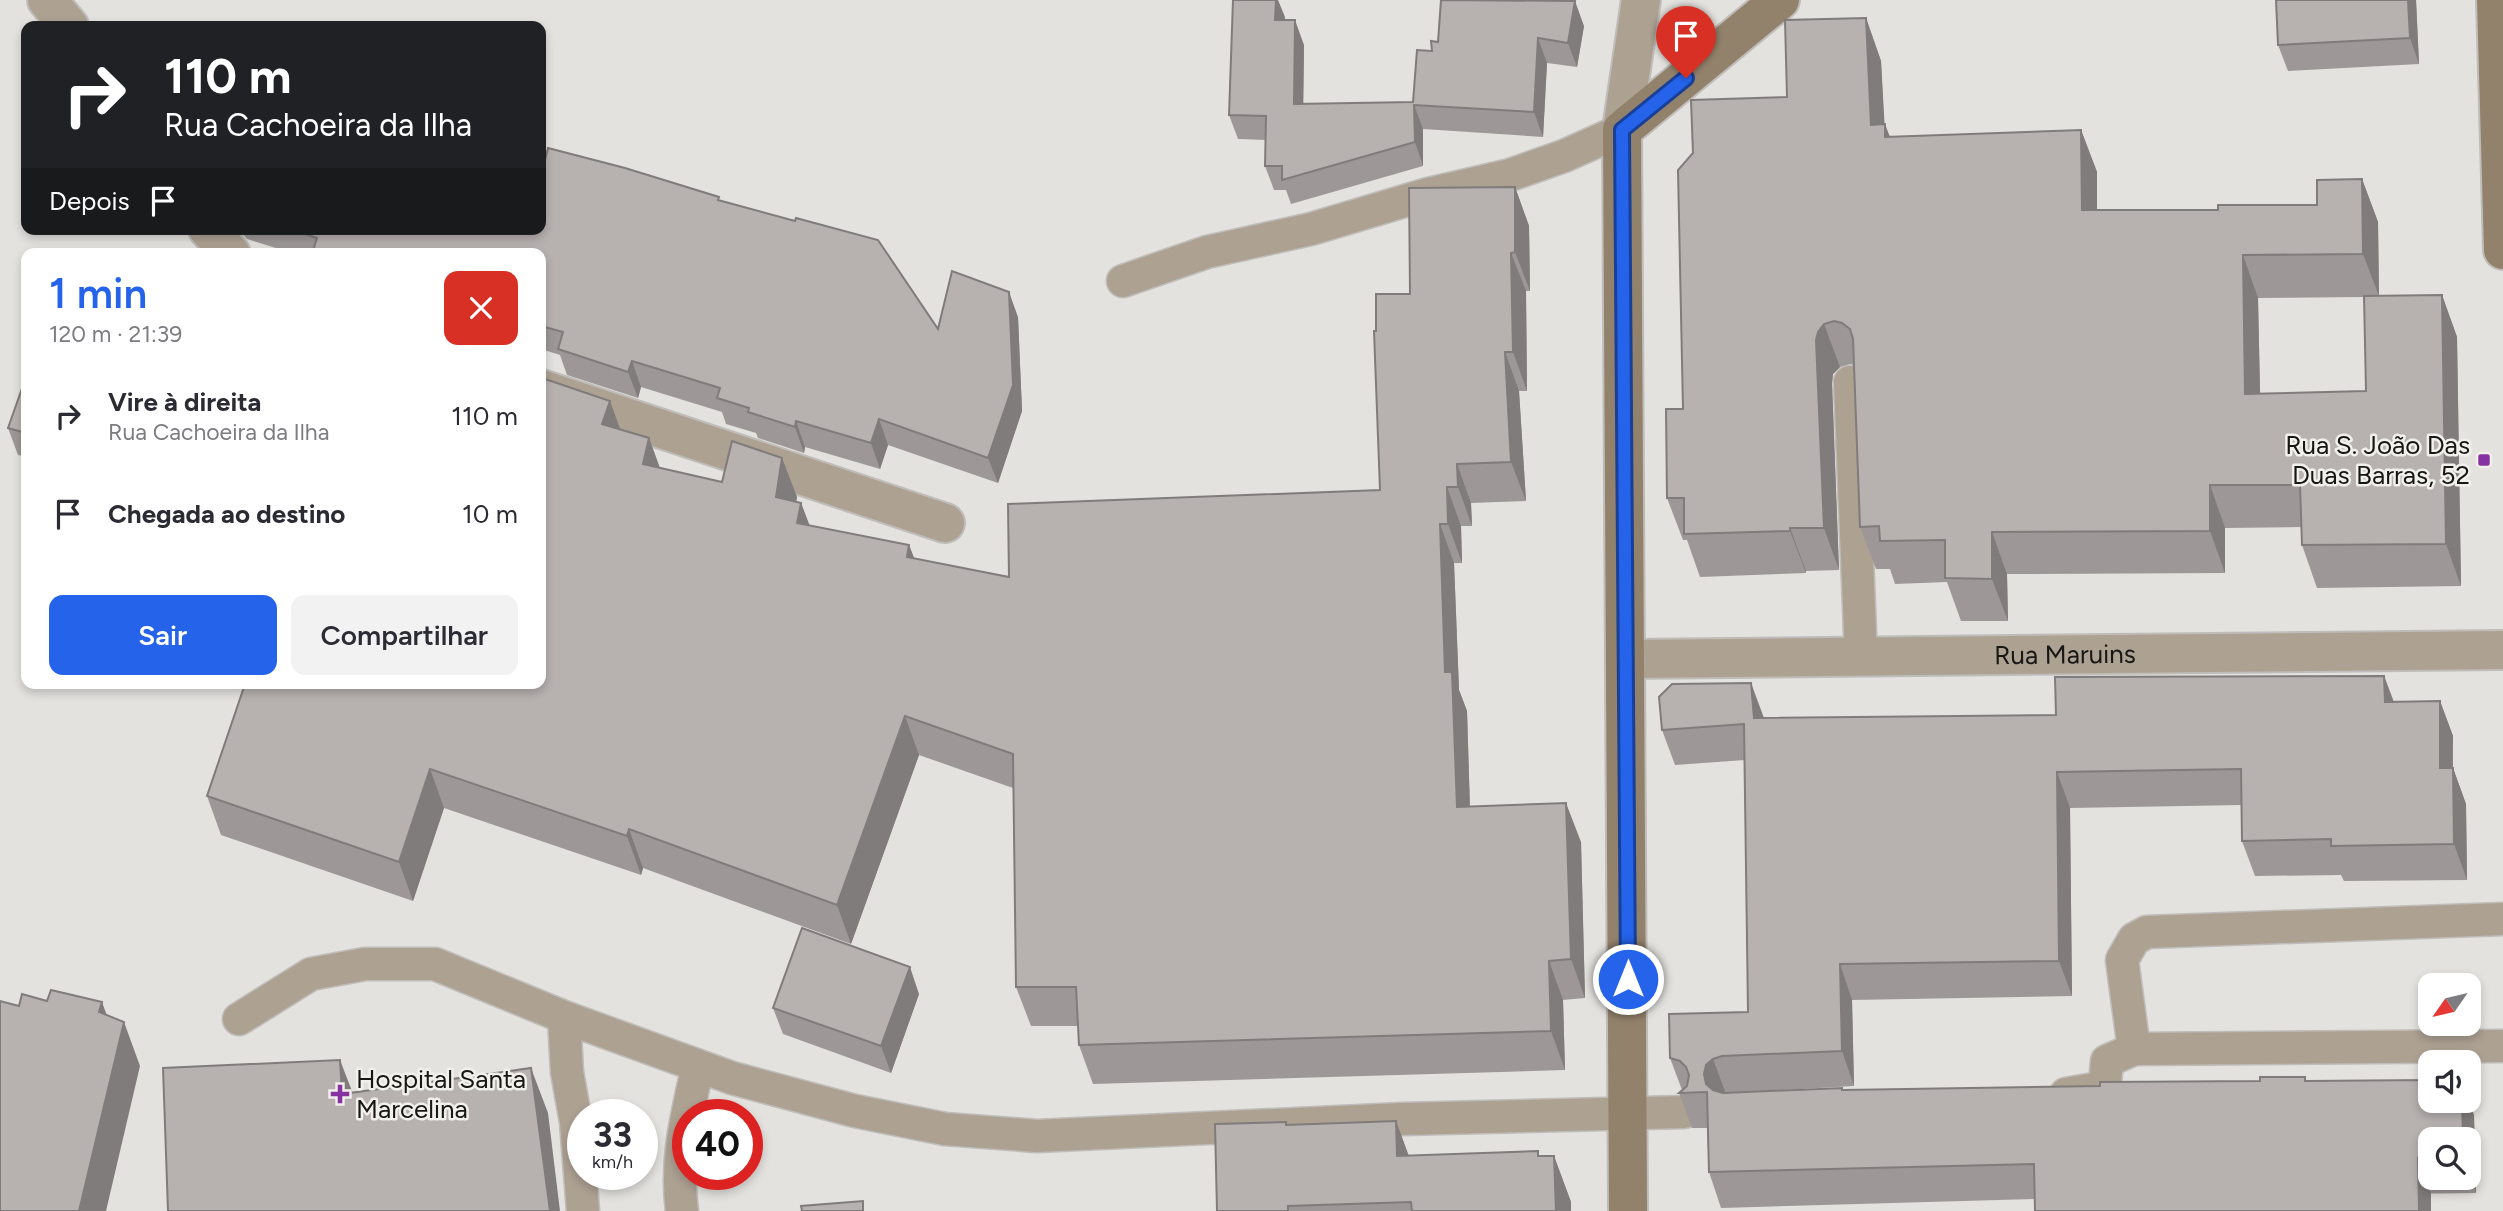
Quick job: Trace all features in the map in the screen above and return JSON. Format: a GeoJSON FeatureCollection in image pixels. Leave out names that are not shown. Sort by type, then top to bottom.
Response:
{"type":"FeatureCollection","features":[{"type":"Feature","properties":{"kind":"street"},"geometry":{"type":"LineString","coordinates":[[47,0],[65,21]]}},
{"type":"Feature","properties":{"kind":"street"},"geometry":{"type":"LineString","coordinates":[[1628,1211],[1622,130],[1641,0]]}},
{"type":"Feature","properties":{"kind":"street"},"geometry":{"type":"LineString","coordinates":[[1622,130],[1780,0]]}},
{"type":"Feature","properties":{"kind":"street"},"geometry":{"type":"LineString","coordinates":[[2496,0],[2503,250]]}},
{"type":"Feature","properties":{"kind":"street"},"geometry":{"type":"LineString","coordinates":[[214,235],[225,248]]}},
{"type":"Feature","properties":{"kind":"street"},"geometry":{"type":"LineString","coordinates":[[546,391],[945,523]]}},
{"type":"Feature","properties":{"kind":"street","name":"Rua Maruins"},"geometry":{"type":"LineString","coordinates":[[1626,659],[2503,650]]}},
{"type":"Feature","properties":{"kind":"lane"},"geometry":{"type":"LineString","coordinates":[[1123,281],[1208,252],[1311,229],[1428,194],[1510,175],[1564,156],[1622,130]]}},
{"type":"Feature","properties":{"kind":"lane"},"geometry":{"type":"LineString","coordinates":[[1850,382],[1861,657]]}},
{"type":"Feature","properties":{"kind":"lane"},"geometry":{"type":"LineString","coordinates":[[2134,1049],[2122,960],[2134,939],[2147,932],[2503,919]]}},
{"type":"Feature","properties":{"kind":"lane"},"geometry":{"type":"LineString","coordinates":[[239,1019],[311,974],[365,964],[435,964],[564,1017],[732,1078],[855,1111],[945,1129],[1037,1136],[1402,1119],[1684,1112]]}},
{"type":"Feature","properties":{"kind":"lane"},"geometry":{"type":"LineString","coordinates":[[564,1017],[583,1211]]}},
{"type":"Feature","properties":{"kind":"lane"},"geometry":{"type":"LineString","coordinates":[[2038,1095],[2078,1093],[2100,1088],[2105,1083],[2107,1061],[2134,1049],[2503,1046]]}},
{"type":"Feature","properties":{"kind":"lane"},"geometry":{"type":"LineString","coordinates":[[682,1211],[679,1191],[681,1141],[698,1066]]}},
{"type":"Feature","properties":{"kind":"building"},"geometry":{"type":"Polygon","coordinates":[[[1233,0],[1276,0],[1275,20],[1295,20],[1294,104],[1413,102],[1417,50],[1432,51],[1431,41],[1438,42],[1441,0],[1575,1],[1568,43],[1538,38],[1534,112],[1414,105],[1415,142],[1282,180],[1282,166],[1265,166],[1266,116],[1229,115],[1233,0]]]}},
{"type":"Feature","properties":{"kind":"building"},"geometry":{"type":"Polygon","coordinates":[[[2276,0],[2408,0],[2410,38],[2278,45],[2276,0]]]}},
{"type":"Feature","properties":{"kind":"building"},"geometry":{"type":"Polygon","coordinates":[[[1866,18],[1871,125],[1885,124],[1885,137],[2081,130],[2082,210],[2218,210],[2218,205],[2317,205],[2317,180],[2362,179],[2363,254],[2243,255],[2245,394],[2366,391],[2364,296],[2442,295],[2446,544],[2302,545],[2300,485],[2210,485],[2210,531],[1992,532],[1992,579],[1945,578],[1945,540],[1880,541],[1879,526],[1860,527],[1853,339],[1850,329],[1834,321],[1824,324],[1816,340],[1824,528],[1684,534],[1684,498],[1667,498],[1666,409],[1683,409],[1678,170],[1693,153],[1691,100],[1787,97],[1785,20],[1866,18]]]}},
{"type":"Feature","properties":{"kind":"building"},"geometry":{"type":"Polygon","coordinates":[[[548,148],[625,168],[719,197],[718,200],[878,240],[938,329],[952,271],[1009,292],[1013,385],[988,458],[879,419],[871,443],[796,421],[795,427],[748,412],[749,408],[717,398],[720,388],[632,361],[628,372],[558,349],[563,332],[546,327],[546,248],[314,248],[317,238],[308,235],[546,235],[548,148]]]}},
{"type":"Feature","properties":{"kind":"building"},"geometry":{"type":"Polygon","coordinates":[[[1515,187],[1515,252],[1511,253],[1513,352],[1505,352],[1511,462],[1457,464],[1458,487],[1447,487],[1448,524],[1440,524],[1445,672],[1452,672],[1457,807],[1566,803],[1571,959],[1549,961],[1551,1031],[1079,1045],[1076,987],[1016,987],[1013,754],[905,716],[837,905],[629,829],[627,836],[430,769],[399,862],[207,796],[243,689],[546,689],[546,379],[610,401],[602,424],[649,438],[643,464],[722,482],[732,441],[782,458],[776,497],[801,503],[797,523],[909,545],[907,557],[1009,577],[1008,504],[1380,490],[1374,331],[1376,294],[1410,294],[1409,188],[1515,187]]]}},
{"type":"Feature","properties":{"kind":"building"},"geometry":{"type":"Polygon","coordinates":[[[21,391],[21,432],[8,428],[21,391]]]}},
{"type":"Feature","properties":{"kind":"building"},"geometry":{"type":"Polygon","coordinates":[[[2384,676],[2385,702],[2440,701],[2440,768],[2453,768],[2454,844],[2331,846],[2331,839],[2242,841],[2241,769],[2057,772],[2059,961],[1840,964],[1842,1051],[1722,1056],[1706,1065],[1706,1084],[1723,1093],[1842,1088],[2100,1086],[2100,1082],[2260,1081],[2260,1077],[2305,1077],[2305,1081],[2418,1080],[2418,1113],[2462,1113],[2463,1127],[2418,1127],[2419,1211],[2035,1211],[2034,1164],[1709,1172],[1707,1092],[1679,1093],[1687,1086],[1689,1075],[1680,1061],[1670,1058],[1669,1014],[1748,1012],[1744,724],[1662,730],[1659,697],[1672,684],[1751,683],[1754,718],[2056,715],[2055,677],[2384,676]]]}},
{"type":"Feature","properties":{"kind":"building"},"geometry":{"type":"Polygon","coordinates":[[[802,928],[910,967],[881,1046],[773,1008],[802,928]]]}},
{"type":"Feature","properties":{"kind":"building"},"geometry":{"type":"Polygon","coordinates":[[[51,990],[102,1002],[99,1012],[124,1022],[79,1211],[0,1211],[0,1001],[19,1006],[22,994],[47,1001],[51,990]]]}},
{"type":"Feature","properties":{"kind":"building"},"geometry":{"type":"Polygon","coordinates":[[[340,1060],[342,1094],[531,1068],[550,1211],[168,1211],[163,1068],[340,1060]]]}},
{"type":"Feature","properties":{"kind":"building"},"geometry":{"type":"Polygon","coordinates":[[[1396,1121],[1397,1156],[1538,1151],[1538,1156],[1554,1156],[1556,1211],[1412,1211],[1411,1202],[1288,1206],[1288,1211],[1217,1211],[1215,1124],[1286,1122],[1286,1125],[1396,1121]]]}},
{"type":"Feature","properties":{"kind":"building"},"geometry":{"type":"Polygon","coordinates":[[[863,1201],[863,1211],[802,1211],[801,1206],[863,1201]]]}},
{"type":"Feature","properties":{"kind":"place","name":"Rua S. João Das Duas Barras, 52"},"geometry":{"type":"Point","coordinates":[2484,460]}},
{"type":"Feature","properties":{"kind":"place","name":"Hospital Santa Marcelina"},"geometry":{"type":"Point","coordinates":[340,1094]}},
{"type":"Feature","properties":{"kind":"route"},"geometry":{"type":"LineString","coordinates":[[1628,979],[1622,130],[1686,78]]}}]}
